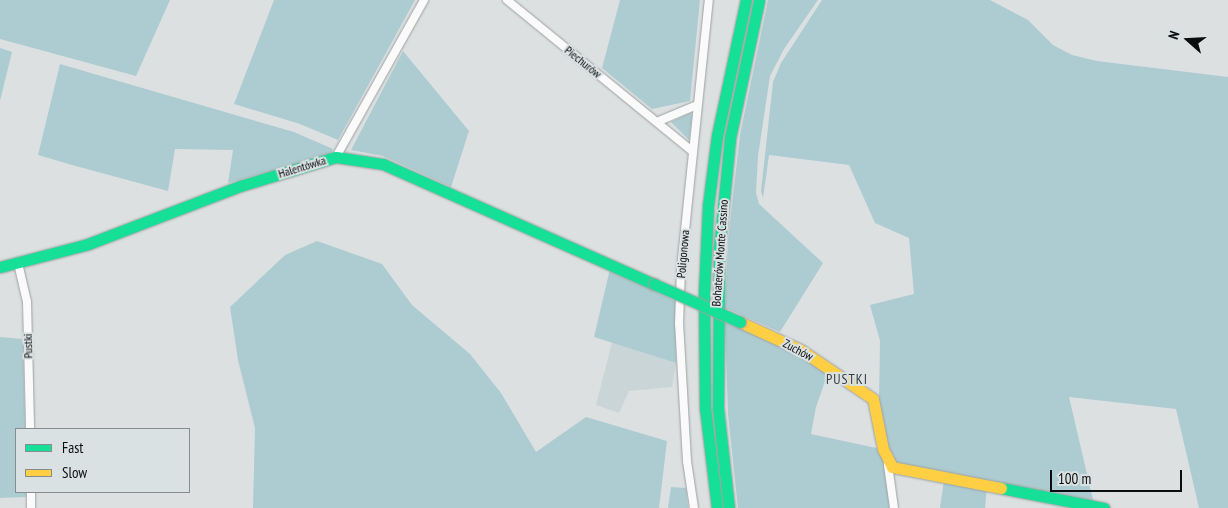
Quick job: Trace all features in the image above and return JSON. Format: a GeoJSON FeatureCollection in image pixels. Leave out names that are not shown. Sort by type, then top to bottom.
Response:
{"type":"FeatureCollection","features":[{"type":"Feature","properties":{"kind":"main road","name":"Bohaterów Monte Cassino"},"geometry":{"type":"LineString","coordinates":[[717,508],[705,408],[704,363],[708,206],[721,116],[746,0]]}},
{"type":"Feature","properties":{"kind":"main road","name":"Bohaterów Monte Cassino"},"geometry":{"type":"LineString","coordinates":[[729,508],[718,408],[719,249],[730,138],[759,0]]}},
{"type":"Feature","properties":{"kind":"main road","name":"Halentówka"},"geometry":{"type":"LineString","coordinates":[[0,267],[88,244],[240,186],[336,157],[383,164],[654,284]]}},
{"type":"Feature","properties":{"kind":"main road","name":"Zuchów"},"geometry":{"type":"LineString","coordinates":[[654,284],[801,350],[873,399],[888,465]]}},
{"type":"Feature","properties":{"kind":"main road"},"geometry":{"type":"LineString","coordinates":[[888,465],[1104,508]]}},
{"type":"Feature","properties":{"kind":"street"},"geometry":{"type":"LineString","coordinates":[[336,157],[424,0]]}},
{"type":"Feature","properties":{"kind":"street","name":"Piechurów"},"geometry":{"type":"LineString","coordinates":[[507,0],[659,121],[692,151]]}},
{"type":"Feature","properties":{"kind":"street","name":"Poligonowa"},"geometry":{"type":"LineString","coordinates":[[694,508],[687,461],[679,324],[692,151],[709,0]]}},
{"type":"Feature","properties":{"kind":"street"},"geometry":{"type":"LineString","coordinates":[[659,121],[697,105]]}},
{"type":"Feature","properties":{"kind":"street","name":"Pustki"},"geometry":{"type":"LineString","coordinates":[[18,263],[27,302],[30,428]]}},
{"type":"Feature","properties":{"kind":"street","name":"Zuchów"},"geometry":{"type":"LineString","coordinates":[[888,465],[894,508]]}},
{"type":"Feature","properties":{"kind":"street"},"geometry":{"type":"LineString","coordinates":[[31,493],[32,508]]}},
{"type":"Feature","properties":{"kind":"shaded area"},"geometry":{"type":"Polygon","coordinates":[[[0,0],[170,0],[136,76],[0,39],[0,0]]]}},
{"type":"Feature","properties":{"kind":"shaded area"},"geometry":{"type":"Polygon","coordinates":[[[274,0],[415,0],[338,140],[300,124],[234,104],[274,0]]]}},
{"type":"Feature","properties":{"kind":"shaded area"},"geometry":{"type":"Polygon","coordinates":[[[620,0],[700,0],[690,101],[652,109],[602,68],[620,0]]]}},
{"type":"Feature","properties":{"kind":"shaded area"},"geometry":{"type":"Polygon","coordinates":[[[768,0],[818,0],[784,49],[770,76],[758,156],[756,193],[759,204],[823,263],[780,332],[725,308],[728,240],[740,135],[768,0]]]}},
{"type":"Feature","properties":{"kind":"shaded area"},"geometry":{"type":"Polygon","coordinates":[[[822,0],[990,0],[1028,20],[1053,45],[1072,55],[1097,61],[1228,77],[1228,508],[1199,508],[1176,409],[1069,397],[1094,504],[909,469],[888,458],[879,402],[880,341],[870,305],[914,294],[909,238],[875,223],[849,165],[769,155],[763,198],[761,191],[773,82],[781,63],[822,0]]]}},
{"type":"Feature","properties":{"kind":"shaded area"},"geometry":{"type":"Polygon","coordinates":[[[0,48],[12,52],[0,101],[0,48]]]}},
{"type":"Feature","properties":{"kind":"shaded area"},"geometry":{"type":"Polygon","coordinates":[[[403,51],[469,131],[451,187],[383,156],[351,150],[403,51]]]}},
{"type":"Feature","properties":{"kind":"shaded area"},"geometry":{"type":"Polygon","coordinates":[[[60,64],[294,132],[333,149],[330,155],[228,183],[233,150],[175,149],[168,191],[38,155],[60,64]]]}},
{"type":"Feature","properties":{"kind":"shaded area"},"geometry":{"type":"Polygon","coordinates":[[[690,113],[692,115],[689,140],[671,122],[690,113]]]}},
{"type":"Feature","properties":{"kind":"shaded area"},"geometry":{"type":"Polygon","coordinates":[[[317,241],[382,264],[412,305],[470,354],[501,393],[536,452],[586,417],[667,441],[659,508],[253,508],[255,428],[238,360],[230,307],[285,255],[317,241]]]}},
{"type":"Feature","properties":{"kind":"shaded area"},"geometry":{"type":"Polygon","coordinates":[[[610,269],[675,301],[676,363],[594,337],[610,269]]]}},
{"type":"Feature","properties":{"kind":"shaded area"},"geometry":{"type":"Polygon","coordinates":[[[725,322],[783,345],[829,370],[816,407],[811,434],[881,449],[892,508],[738,508],[728,414],[725,322]]]}},
{"type":"Feature","properties":{"kind":"shaded area"},"geometry":{"type":"Polygon","coordinates":[[[0,337],[23,339],[25,428],[15,428],[15,493],[26,493],[26,497],[0,498],[0,337]]]}},
{"type":"Feature","properties":{"kind":"shaded area"},"geometry":{"type":"Polygon","coordinates":[[[612,342],[676,363],[672,387],[629,391],[619,413],[596,405],[612,342]]]}},
{"type":"Feature","properties":{"kind":"shaded area"},"geometry":{"type":"Polygon","coordinates":[[[944,480],[987,487],[985,508],[940,508],[944,480]]]}},
{"type":"Feature","properties":{"kind":"shaded area"},"geometry":{"type":"Polygon","coordinates":[[[671,487],[686,488],[688,508],[668,508],[671,487]]]}},
{"type":"Feature","properties":{"kind":"traffic: fast"},"geometry":{"type":"LineString","coordinates":[[717,508],[705,408],[704,292],[708,206],[717,136],[746,0]]}},
{"type":"Feature","properties":{"kind":"traffic: fast"},"geometry":{"type":"LineString","coordinates":[[729,508],[718,408],[719,249],[730,138],[759,0]]}},
{"type":"Feature","properties":{"kind":"traffic: fast"},"geometry":{"type":"LineString","coordinates":[[0,267],[88,244],[240,186],[336,157],[383,164],[654,284]]}},
{"type":"Feature","properties":{"kind":"traffic: fast"},"geometry":{"type":"LineString","coordinates":[[654,284],[740,322]]}},
{"type":"Feature","properties":{"kind":"traffic: fast"},"geometry":{"type":"LineString","coordinates":[[1001,488],[1104,508]]}},
{"type":"Feature","properties":{"kind":"traffic: slow"},"geometry":{"type":"LineString","coordinates":[[740,322],[801,350],[873,399],[883,449],[892,467],[1001,488]]}},
{"type":"Feature","properties":{"kind":"district","name":"PUSTKI"},"geometry":{"type":"Point","coordinates":[847,379]}}]}
